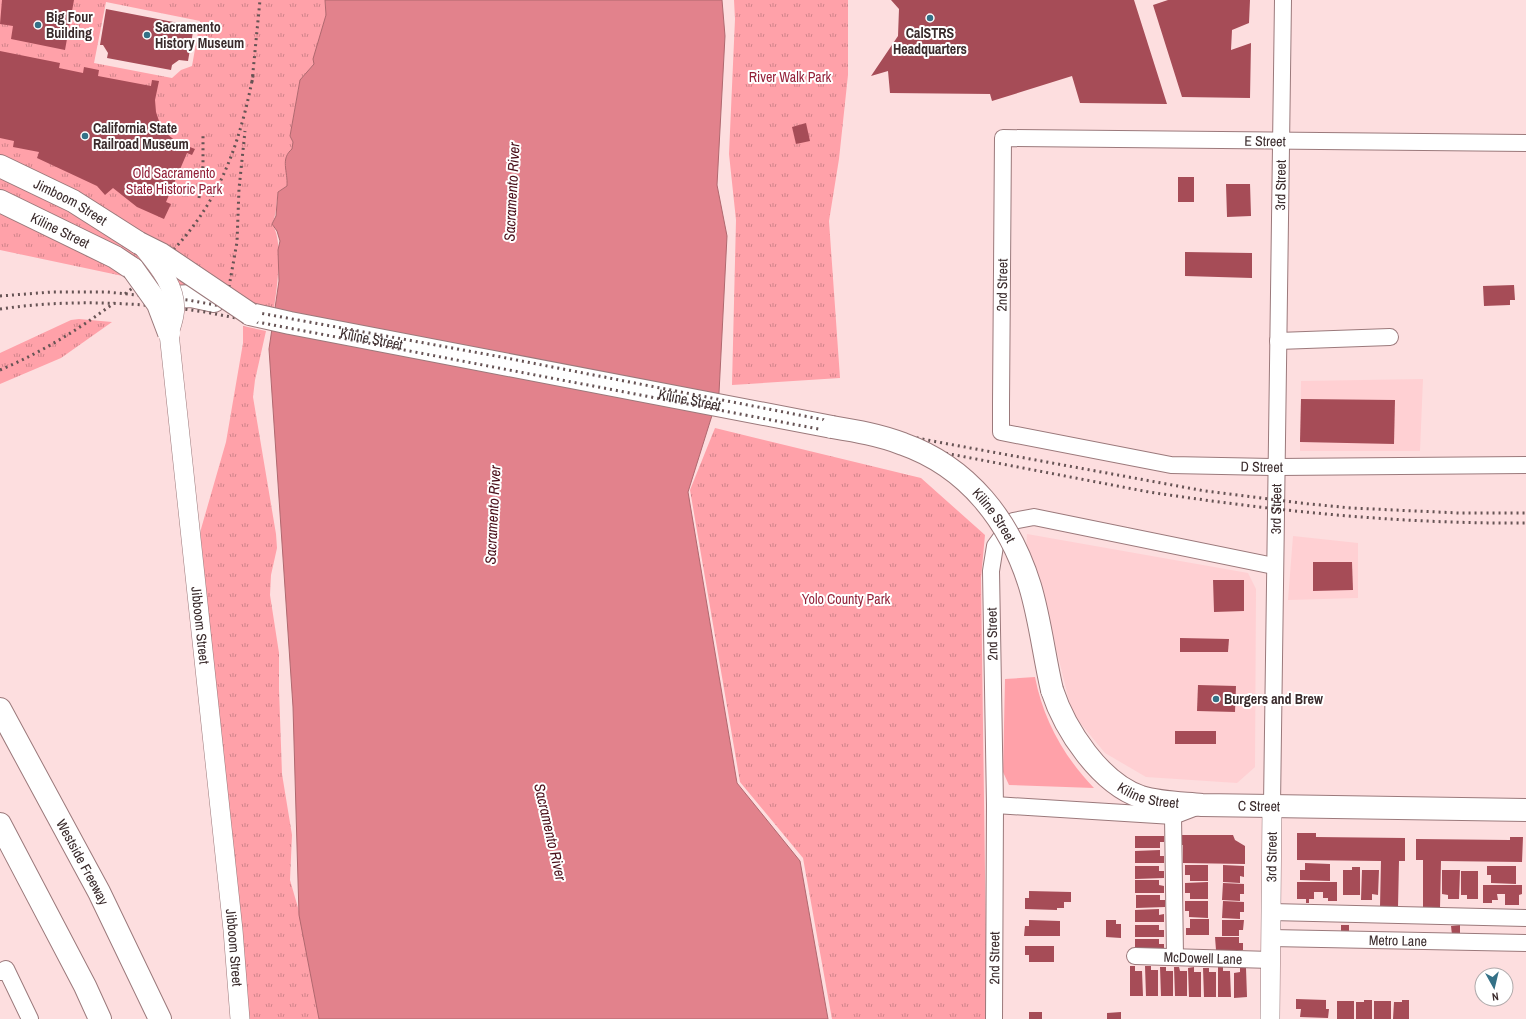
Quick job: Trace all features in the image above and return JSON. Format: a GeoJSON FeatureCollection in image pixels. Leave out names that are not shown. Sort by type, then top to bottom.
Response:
{"type":"FeatureCollection","features":[{"type":"Feature","properties":{"kind":"main road","name":"Jimboom Street"},"geometry":{"type":"LineString","coordinates":[[0,166],[73,201],[139,243],[161,254],[250,314]]}},
{"type":"Feature","properties":{"kind":"main road","name":"Kiline Street"},"geometry":{"type":"LineString","coordinates":[[0,201],[115,257],[173,297],[191,296],[205,298],[250,314],[290,323],[868,434],[904,444],[920,451],[964,479],[997,514],[1010,535],[1030,587],[1056,703],[1074,736],[1092,760],[1112,779],[1132,793],[1142,797],[1173,803],[1202,805]]}},
{"type":"Feature","properties":{"kind":"main road"},"geometry":{"type":"LineString","coordinates":[[133,269],[158,304],[169,333]]}},
{"type":"Feature","properties":{"kind":"main road","name":"Westside Freeway"},"geometry":{"type":"LineString","coordinates":[[0,709],[99,892],[160,1019]]}},
{"type":"Feature","properties":{"kind":"main road","name":"C Street"},"geometry":{"type":"LineString","coordinates":[[1202,805],[1526,810]]}},
{"type":"Feature","properties":{"kind":"main road"},"geometry":{"type":"LineString","coordinates":[[0,824],[60,938],[100,1019]]}},
{"type":"Feature","properties":{"kind":"main road"},"geometry":{"type":"LineString","coordinates":[[0,844],[60,938]]}},
{"type":"Feature","properties":{"kind":"street","name":"3rd Street"},"geometry":{"type":"LineString","coordinates":[[1270,1019],[1274,566],[1277,467],[1283,0]]}},
{"type":"Feature","properties":{"kind":"street","name":"E Street"},"geometry":{"type":"LineString","coordinates":[[1004,138],[1526,143]]}},
{"type":"Feature","properties":{"kind":"street","name":"2nd Street"},"geometry":{"type":"LineString","coordinates":[[1001,432],[1004,138]]}},
{"type":"Feature","properties":{"kind":"street","name":"Jibboom Street"},"geometry":{"type":"LineString","coordinates":[[139,243],[159,266],[166,277],[173,297],[175,314],[169,333],[169,346],[183,450],[191,549],[233,930],[240,1019]]}},
{"type":"Feature","properties":{"kind":"street"},"geometry":{"type":"LineString","coordinates":[[1278,341],[1390,337]]}},
{"type":"Feature","properties":{"kind":"street","name":"D Street"},"geometry":{"type":"LineString","coordinates":[[1001,432],[1171,465],[1277,467],[1526,465]]}},
{"type":"Feature","properties":{"kind":"street","name":"2nd Street"},"geometry":{"type":"LineString","coordinates":[[994,1019],[995,805],[991,571],[995,546],[1013,521],[1034,517],[1274,566]]}},
{"type":"Feature","properties":{"kind":"street","name":"C Street"},"geometry":{"type":"LineString","coordinates":[[995,805],[1173,816],[1202,805]]}},
{"type":"Feature","properties":{"kind":"street"},"geometry":{"type":"LineString","coordinates":[[1173,816],[1175,957]]}},
{"type":"Feature","properties":{"kind":"street","name":"Metro Lane"},"geometry":{"type":"LineString","coordinates":[[1271,912],[1526,918]]}},
{"type":"Feature","properties":{"kind":"street","name":"Metro Lane"},"geometry":{"type":"LineString","coordinates":[[1271,938],[1526,943]]}},
{"type":"Feature","properties":{"kind":"street","name":"McDowell Lane"},"geometry":{"type":"LineString","coordinates":[[1135,956],[1271,960]]}},
{"type":"Feature","properties":{"kind":"street"},"geometry":{"type":"LineString","coordinates":[[3,970],[30,1019]]}},
{"type":"Feature","properties":{"kind":"shaded area"},"geometry":{"type":"Polygon","coordinates":[[[1423,379],[1420,451],[1300,451],[1301,381],[1423,379]]]}},
{"type":"Feature","properties":{"kind":"shaded area"},"geometry":{"type":"Polygon","coordinates":[[[1027,534],[1248,573],[1256,589],[1255,767],[1237,783],[1146,777],[1105,753],[1072,713],[1045,603],[1026,551],[1027,534]]]}},
{"type":"Feature","properties":{"kind":"shaded area"},"geometry":{"type":"Polygon","coordinates":[[[1293,536],[1358,543],[1358,598],[1288,600],[1293,536]]]}},
{"type":"Feature","properties":{"kind":"green space","name":"Old Sacramento State Historic Park"},"geometry":{"type":"Polygon","coordinates":[[[0,0],[325,0],[326,15],[314,64],[300,80],[290,136],[293,142],[292,149],[288,153],[285,161],[287,186],[278,192],[276,212],[272,224],[276,232],[279,253],[274,308],[0,250],[0,0]],[[106,2],[94,63],[172,78],[181,70],[192,66],[200,21],[106,2]]]}},
{"type":"Feature","properties":{"kind":"green space","name":"River Walk Park"},"geometry":{"type":"Polygon","coordinates":[[[734,0],[848,0],[848,75],[839,159],[829,221],[840,378],[732,385],[736,220],[729,154],[735,19],[734,0]]]}},
{"type":"Feature","properties":{"kind":"green space"},"geometry":{"type":"Polygon","coordinates":[[[79,319],[112,322],[61,358],[0,384],[0,353],[71,320],[79,319]]]}},
{"type":"Feature","properties":{"kind":"green space"},"geometry":{"type":"Polygon","coordinates":[[[243,326],[266,331],[255,380],[253,397],[276,534],[277,548],[271,575],[270,595],[279,653],[282,774],[292,835],[290,880],[330,1019],[248,1019],[197,555],[201,529],[226,442],[243,343],[243,326]]]}},
{"type":"Feature","properties":{"kind":"green space","name":"Yolo County Park"},"geometry":{"type":"Polygon","coordinates":[[[715,428],[921,478],[985,535],[981,578],[987,1019],[832,1019],[803,858],[740,782],[690,490],[715,428]]]}},
{"type":"Feature","properties":{"kind":"green space"},"geometry":{"type":"Polygon","coordinates":[[[1035,677],[1043,708],[1056,737],[1073,763],[1094,788],[1009,785],[1003,772],[1005,679],[1035,677]]]}},
{"type":"Feature","properties":{"kind":"water","name":"Sacramento River"},"geometry":{"type":"Polygon","coordinates":[[[325,0],[722,0],[725,36],[717,185],[727,236],[719,393],[688,492],[737,783],[800,861],[828,1019],[319,1019],[299,915],[293,707],[269,349],[279,281],[278,250],[280,241],[277,231],[272,224],[276,216],[278,192],[287,186],[285,161],[288,153],[292,149],[293,142],[290,136],[300,80],[314,64],[313,59],[326,15],[325,0]]]}},
{"type":"Feature","properties":{"kind":"building","name":"Big Four Building"},"geometry":{"type":"Polygon","coordinates":[[[2,0],[74,0],[65,50],[11,39],[13,26],[0,24],[2,0]]]}},
{"type":"Feature","properties":{"kind":"building"},"geometry":{"type":"Polygon","coordinates":[[[891,0],[1134,0],[1167,104],[1080,103],[1072,76],[992,101],[990,94],[890,93],[888,71],[871,76],[898,36],[899,9],[891,0]]]}},
{"type":"Feature","properties":{"kind":"building"},"geometry":{"type":"Polygon","coordinates":[[[1168,0],[1250,0],[1249,23],[1232,30],[1231,50],[1251,43],[1250,98],[1182,97],[1153,5],[1168,0]]]}},
{"type":"Feature","properties":{"kind":"building","name":"Sacramento History Museum"},"geometry":{"type":"Polygon","coordinates":[[[106,9],[194,26],[188,61],[179,60],[172,65],[171,70],[107,58],[108,53],[103,45],[100,45],[106,9]]]}},
{"type":"Feature","properties":{"kind":"building","name":"California State Railroad Museum"},"geometry":{"type":"Polygon","coordinates":[[[0,51],[60,63],[59,68],[83,73],[84,67],[99,70],[98,76],[151,86],[152,80],[159,81],[155,100],[156,112],[160,124],[167,134],[177,142],[195,149],[192,155],[187,153],[166,202],[171,204],[164,219],[137,207],[113,188],[105,195],[97,186],[37,158],[39,152],[13,147],[14,141],[0,138],[0,51]]]}},
{"type":"Feature","properties":{"kind":"building"},"geometry":{"type":"Polygon","coordinates":[[[806,123],[810,141],[796,144],[792,127],[806,123]]]}},
{"type":"Feature","properties":{"kind":"building"},"geometry":{"type":"Polygon","coordinates":[[[1178,177],[1194,177],[1194,202],[1178,202],[1178,177]]]}},
{"type":"Feature","properties":{"kind":"building"},"geometry":{"type":"Polygon","coordinates":[[[1226,184],[1250,184],[1251,216],[1227,217],[1226,184]]]}},
{"type":"Feature","properties":{"kind":"building"},"geometry":{"type":"Polygon","coordinates":[[[1185,252],[1252,253],[1252,278],[1185,276],[1185,252]]]}},
{"type":"Feature","properties":{"kind":"building"},"geometry":{"type":"Polygon","coordinates":[[[1514,285],[1515,300],[1510,300],[1510,305],[1484,306],[1483,286],[1514,285]]]}},
{"type":"Feature","properties":{"kind":"building"},"geometry":{"type":"Polygon","coordinates":[[[1301,399],[1395,400],[1394,444],[1300,442],[1301,399]]]}},
{"type":"Feature","properties":{"kind":"building"},"geometry":{"type":"Polygon","coordinates":[[[1313,562],[1352,562],[1353,590],[1313,591],[1313,562]]]}},
{"type":"Feature","properties":{"kind":"building"},"geometry":{"type":"Polygon","coordinates":[[[1213,580],[1244,580],[1244,611],[1214,612],[1213,580]]]}},
{"type":"Feature","properties":{"kind":"building"},"geometry":{"type":"Polygon","coordinates":[[[1180,638],[1229,639],[1228,652],[1180,652],[1180,638]]]}},
{"type":"Feature","properties":{"kind":"building"},"geometry":{"type":"Polygon","coordinates":[[[1198,685],[1236,686],[1235,712],[1197,711],[1198,685]]]}},
{"type":"Feature","properties":{"kind":"building"},"geometry":{"type":"Polygon","coordinates":[[[1175,731],[1216,731],[1216,744],[1175,744],[1175,731]]]}},
{"type":"Feature","properties":{"kind":"building"},"geometry":{"type":"Polygon","coordinates":[[[1297,833],[1316,833],[1316,837],[1405,838],[1405,861],[1399,861],[1398,907],[1380,907],[1381,861],[1297,860],[1297,833]]]}},
{"type":"Feature","properties":{"kind":"building"},"geometry":{"type":"Polygon","coordinates":[[[1181,835],[1233,835],[1235,840],[1245,846],[1245,864],[1183,863],[1183,845],[1181,845],[1181,835]]]}},
{"type":"Feature","properties":{"kind":"building"},"geometry":{"type":"Polygon","coordinates":[[[1135,836],[1164,836],[1164,842],[1160,842],[1160,848],[1135,848],[1135,836]]]}},
{"type":"Feature","properties":{"kind":"building"},"geometry":{"type":"Polygon","coordinates":[[[1510,837],[1523,837],[1522,862],[1441,861],[1440,908],[1423,908],[1423,860],[1416,860],[1416,839],[1510,840],[1510,837]]]}},
{"type":"Feature","properties":{"kind":"building"},"geometry":{"type":"Polygon","coordinates":[[[1160,850],[1160,856],[1164,856],[1164,863],[1135,863],[1135,851],[1160,850]]]}},
{"type":"Feature","properties":{"kind":"building"},"geometry":{"type":"Polygon","coordinates":[[[1305,863],[1330,864],[1330,881],[1300,880],[1300,870],[1305,870],[1305,863]]]}},
{"type":"Feature","properties":{"kind":"building"},"geometry":{"type":"Polygon","coordinates":[[[1185,865],[1208,865],[1208,881],[1190,881],[1190,875],[1185,875],[1185,865]]]}},
{"type":"Feature","properties":{"kind":"building"},"geometry":{"type":"Polygon","coordinates":[[[1223,865],[1244,866],[1244,877],[1240,876],[1240,883],[1223,882],[1223,865]]]}},
{"type":"Feature","properties":{"kind":"building"},"geometry":{"type":"Polygon","coordinates":[[[1135,866],[1159,866],[1159,871],[1164,871],[1164,878],[1135,879],[1135,866]]]}},
{"type":"Feature","properties":{"kind":"building"},"geometry":{"type":"Polygon","coordinates":[[[1487,866],[1516,866],[1516,884],[1491,883],[1491,875],[1487,875],[1487,866]]]}},
{"type":"Feature","properties":{"kind":"building"},"geometry":{"type":"Polygon","coordinates":[[[1352,867],[1360,867],[1360,895],[1343,895],[1343,870],[1352,870],[1352,867]]]}},
{"type":"Feature","properties":{"kind":"building"},"geometry":{"type":"Polygon","coordinates":[[[1362,870],[1379,870],[1378,895],[1372,894],[1372,900],[1361,900],[1362,870]]]}},
{"type":"Feature","properties":{"kind":"building"},"geometry":{"type":"Polygon","coordinates":[[[1442,870],[1460,870],[1459,899],[1448,899],[1448,895],[1442,894],[1442,870]]]}},
{"type":"Feature","properties":{"kind":"building"},"geometry":{"type":"Polygon","coordinates":[[[1461,871],[1478,871],[1478,899],[1467,899],[1467,895],[1461,895],[1461,871]]]}},
{"type":"Feature","properties":{"kind":"building"},"geometry":{"type":"Polygon","coordinates":[[[1135,880],[1159,880],[1159,885],[1164,886],[1164,893],[1135,893],[1135,880]]]}},
{"type":"Feature","properties":{"kind":"building"},"geometry":{"type":"Polygon","coordinates":[[[1208,882],[1208,899],[1190,899],[1190,893],[1185,893],[1185,883],[1208,882]]]}},
{"type":"Feature","properties":{"kind":"building"},"geometry":{"type":"Polygon","coordinates":[[[1297,882],[1337,882],[1337,901],[1328,901],[1328,898],[1323,898],[1323,892],[1314,892],[1314,899],[1309,899],[1309,903],[1306,903],[1306,899],[1297,899],[1297,882]]]}},
{"type":"Feature","properties":{"kind":"building"},"geometry":{"type":"Polygon","coordinates":[[[1223,883],[1244,884],[1244,894],[1240,894],[1240,901],[1222,900],[1223,883]]]}},
{"type":"Feature","properties":{"kind":"building"},"geometry":{"type":"Polygon","coordinates":[[[1483,885],[1522,885],[1522,894],[1519,895],[1519,905],[1505,905],[1505,894],[1497,894],[1498,900],[1492,900],[1492,903],[1483,903],[1483,885]]]}},
{"type":"Feature","properties":{"kind":"building"},"geometry":{"type":"Polygon","coordinates":[[[1029,891],[1071,892],[1071,902],[1064,902],[1064,908],[1057,908],[1057,910],[1025,909],[1025,898],[1029,898],[1029,891]]]}},
{"type":"Feature","properties":{"kind":"building"},"geometry":{"type":"Polygon","coordinates":[[[1136,895],[1160,895],[1160,900],[1165,900],[1165,907],[1136,908],[1136,895]]]}},
{"type":"Feature","properties":{"kind":"building"},"geometry":{"type":"Polygon","coordinates":[[[1185,901],[1208,901],[1208,918],[1189,917],[1189,911],[1185,911],[1185,901]]]}},
{"type":"Feature","properties":{"kind":"building"},"geometry":{"type":"Polygon","coordinates":[[[1223,901],[1244,902],[1244,912],[1240,912],[1240,919],[1222,918],[1223,901]]]}},
{"type":"Feature","properties":{"kind":"building"},"geometry":{"type":"Polygon","coordinates":[[[1159,909],[1159,915],[1164,914],[1164,922],[1135,922],[1135,910],[1159,909]]]}},
{"type":"Feature","properties":{"kind":"building"},"geometry":{"type":"Polygon","coordinates":[[[1190,919],[1209,919],[1209,935],[1186,935],[1186,928],[1190,928],[1190,919]]]}},
{"type":"Feature","properties":{"kind":"building"},"geometry":{"type":"Polygon","coordinates":[[[1029,920],[1060,921],[1060,936],[1024,936],[1025,926],[1029,926],[1029,920]]]}},
{"type":"Feature","properties":{"kind":"building"},"geometry":{"type":"Polygon","coordinates":[[[1106,920],[1116,920],[1116,924],[1121,924],[1121,938],[1106,937],[1106,920]]]}},
{"type":"Feature","properties":{"kind":"building"},"geometry":{"type":"Polygon","coordinates":[[[1222,920],[1244,920],[1243,930],[1239,930],[1239,936],[1222,936],[1222,920]]]}},
{"type":"Feature","properties":{"kind":"building"},"geometry":{"type":"Polygon","coordinates":[[[1135,925],[1159,925],[1159,930],[1164,930],[1164,937],[1135,937],[1135,925]]]}},
{"type":"Feature","properties":{"kind":"building"},"geometry":{"type":"Polygon","coordinates":[[[1341,925],[1349,925],[1349,933],[1341,933],[1341,925]]]}},
{"type":"Feature","properties":{"kind":"building"},"geometry":{"type":"Polygon","coordinates":[[[1460,925],[1460,934],[1452,935],[1451,926],[1460,925]]]}},
{"type":"Feature","properties":{"kind":"building"},"geometry":{"type":"Polygon","coordinates":[[[1215,937],[1239,937],[1239,943],[1243,943],[1243,950],[1216,950],[1215,937]]]}},
{"type":"Feature","properties":{"kind":"building"},"geometry":{"type":"Polygon","coordinates":[[[1135,939],[1159,939],[1159,944],[1164,944],[1164,951],[1135,952],[1135,939]]]}},
{"type":"Feature","properties":{"kind":"building"},"geometry":{"type":"Polygon","coordinates":[[[1025,946],[1054,946],[1054,962],[1029,962],[1029,955],[1025,955],[1025,946]]]}},
{"type":"Feature","properties":{"kind":"building"},"geometry":{"type":"Polygon","coordinates":[[[1130,966],[1135,966],[1135,971],[1142,971],[1143,996],[1130,996],[1130,966]]]}},
{"type":"Feature","properties":{"kind":"building"},"geometry":{"type":"Polygon","coordinates":[[[1145,966],[1151,966],[1151,970],[1158,970],[1158,996],[1146,996],[1145,966]]]}},
{"type":"Feature","properties":{"kind":"building"},"geometry":{"type":"Polygon","coordinates":[[[1160,967],[1166,967],[1166,971],[1173,971],[1173,996],[1161,996],[1160,967]]]}},
{"type":"Feature","properties":{"kind":"building"},"geometry":{"type":"Polygon","coordinates":[[[1174,967],[1179,967],[1180,971],[1187,971],[1187,996],[1175,996],[1174,967]]]}},
{"type":"Feature","properties":{"kind":"building"},"geometry":{"type":"Polygon","coordinates":[[[1194,967],[1194,972],[1201,972],[1201,997],[1189,997],[1188,968],[1194,967]]]}},
{"type":"Feature","properties":{"kind":"building"},"geometry":{"type":"Polygon","coordinates":[[[1218,967],[1223,967],[1223,971],[1230,971],[1231,997],[1218,997],[1218,967]]]}},
{"type":"Feature","properties":{"kind":"building"},"geometry":{"type":"Polygon","coordinates":[[[1203,968],[1209,968],[1209,972],[1216,972],[1216,997],[1204,997],[1203,968]]]}},
{"type":"Feature","properties":{"kind":"building"},"geometry":{"type":"Polygon","coordinates":[[[1240,968],[1246,968],[1247,997],[1234,998],[1234,973],[1240,972],[1240,968]]]}},
{"type":"Feature","properties":{"kind":"building"},"geometry":{"type":"Polygon","coordinates":[[[1296,999],[1326,1000],[1326,1009],[1329,1009],[1328,1018],[1300,1017],[1301,1009],[1296,1009],[1296,999]]]}},
{"type":"Feature","properties":{"kind":"building"},"geometry":{"type":"Polygon","coordinates":[[[1364,1000],[1372,1000],[1372,1019],[1356,1019],[1356,1002],[1364,1002],[1364,1000]]]}},
{"type":"Feature","properties":{"kind":"building"},"geometry":{"type":"Polygon","coordinates":[[[1402,1000],[1409,1000],[1409,1019],[1393,1019],[1394,1002],[1402,1002],[1402,1000]]]}},
{"type":"Feature","properties":{"kind":"building"},"geometry":{"type":"Polygon","coordinates":[[[1337,1001],[1354,1001],[1354,1019],[1337,1019],[1337,1001]]]}},
{"type":"Feature","properties":{"kind":"building"},"geometry":{"type":"Polygon","coordinates":[[[1374,1001],[1391,1001],[1391,1019],[1374,1019],[1374,1001]]]}},
{"type":"Feature","properties":{"kind":"building"},"geometry":{"type":"Polygon","coordinates":[[[1029,1012],[1042,1012],[1042,1019],[1029,1019],[1029,1012]]]}},
{"type":"Feature","properties":{"kind":"building"},"geometry":{"type":"Polygon","coordinates":[[[1121,1012],[1121,1019],[1107,1019],[1107,1013],[1121,1012]]]}},
{"type":"Feature","properties":{"kind":"railway"},"geometry":{"type":"LineString","coordinates":[[252,82],[260,0]]}},
{"type":"Feature","properties":{"kind":"railway"},"geometry":{"type":"LineString","coordinates":[[125,294],[152,271],[176,247],[212,198],[225,171],[236,142],[253,76]]}},
{"type":"Feature","properties":{"kind":"railway"},"geometry":{"type":"LineString","coordinates":[[229,287],[237,242],[239,189],[245,131]]}},
{"type":"Feature","properties":{"kind":"railway"},"geometry":{"type":"LineString","coordinates":[[199,198],[203,166],[203,134]]}},
{"type":"Feature","properties":{"kind":"railway"},"geometry":{"type":"LineString","coordinates":[[0,296],[52,292],[107,292],[188,300],[496,356],[943,443],[1205,491],[1351,508],[1459,513],[1526,513]]}},
{"type":"Feature","properties":{"kind":"railway"},"geometry":{"type":"LineString","coordinates":[[0,309],[51,304],[102,303],[154,306],[205,312],[1149,492],[1243,505],[1384,519],[1479,523],[1526,523]]}},
{"type":"Feature","properties":{"kind":"railway"},"geometry":{"type":"LineString","coordinates":[[0,370],[59,340],[114,303]]}},
{"type":"Feature","properties":{"kind":"place","name":"CalSTRS Headquarters"},"geometry":{"type":"Point","coordinates":[930,18]}},
{"type":"Feature","properties":{"kind":"place","name":"Big Four Building"},"geometry":{"type":"Point","coordinates":[38,25]}},
{"type":"Feature","properties":{"kind":"place","name":"Sacramento History Museum"},"geometry":{"type":"Point","coordinates":[147,35]}},
{"type":"Feature","properties":{"kind":"place","name":"California State Railroad Museum"},"geometry":{"type":"Point","coordinates":[85,136]}},
{"type":"Feature","properties":{"kind":"place","name":"Burgers and Brew"},"geometry":{"type":"Point","coordinates":[1216,699]}}]}
